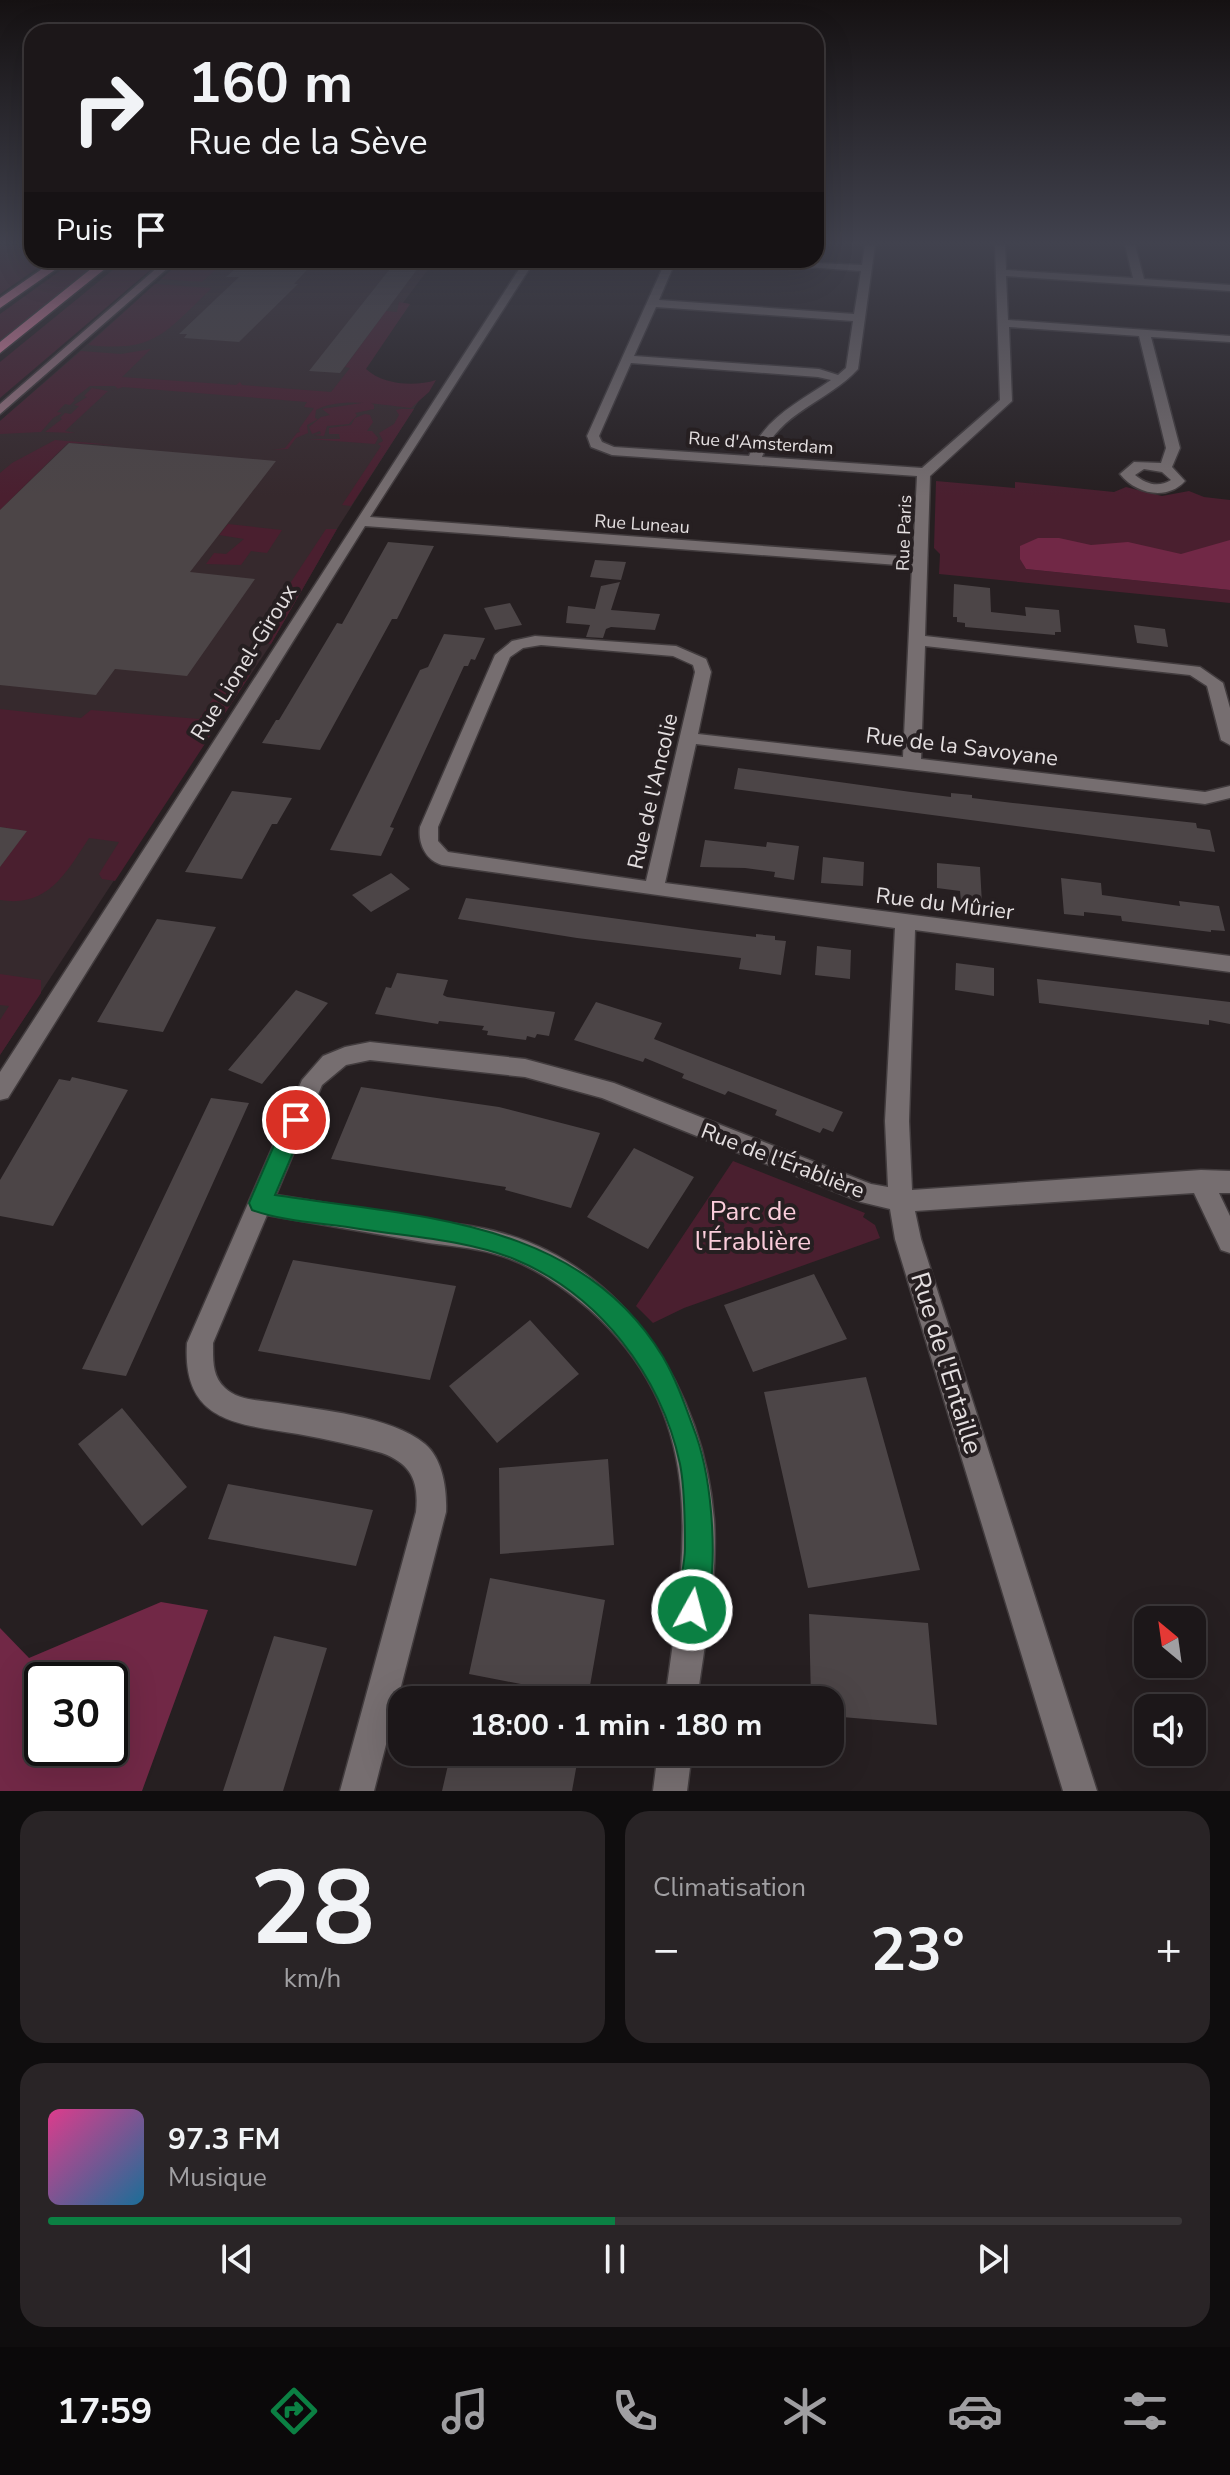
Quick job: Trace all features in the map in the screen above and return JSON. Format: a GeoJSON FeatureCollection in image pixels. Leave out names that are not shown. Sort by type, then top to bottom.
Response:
{"type":"FeatureCollection","features":[{"type":"Feature","properties":{"kind":"highway"},"geometry":{"type":"LineString","coordinates":[[0,349],[25,329]]}},
{"type":"Feature","properties":{"kind":"street"},"geometry":{"type":"LineString","coordinates":[[0,410],[93,329]]}},
{"type":"Feature","properties":{"kind":"street","name":"Rue Lionel-Giroux"},"geometry":{"type":"LineString","coordinates":[[0,1091],[486,329]]}},
{"type":"Feature","properties":{"kind":"street"},"geometry":{"type":"LineString","coordinates":[[640,329],[627,359],[819,373],[840,379]]}},
{"type":"Feature","properties":{"kind":"street"},"geometry":{"type":"LineString","coordinates":[[754,461],[760,444],[779,420],[840,379],[853,366],[858,329]]}},
{"type":"Feature","properties":{"kind":"street","name":"Rue Paris"},"geometry":{"type":"LineString","coordinates":[[912,764],[924,472],[1006,401],[1004,329]]}},
{"type":"Feature","properties":{"kind":"street"},"geometry":{"type":"LineString","coordinates":[[1082,329],[1230,339]]}},
{"type":"Feature","properties":{"kind":"street"},"geometry":{"type":"LineString","coordinates":[[1144,333],[1173,448],[1164,468]]}},
{"type":"Feature","properties":{"kind":"street","name":"Rue d'Amsterdam"},"geometry":{"type":"LineString","coordinates":[[627,359],[593,436],[596,444],[612,451],[924,472]]}},
{"type":"Feature","properties":{"kind":"street","name":"Rue Luneau"},"geometry":{"type":"LineString","coordinates":[[361,521],[921,562]]}},
{"type":"Feature","properties":{"kind":"street","name":"Rue de l'Ancolie"},"geometry":{"type":"LineString","coordinates":[[538,640],[676,651],[690,655],[700,662],[703,672],[688,738],[654,889],[449,861],[436,854],[427,835],[503,655],[521,643],[538,640]]}},
{"type":"Feature","properties":{"kind":"street"},"geometry":{"type":"LineString","coordinates":[[917,640],[1194,671],[1209,678],[1218,689],[1230,740]]}},
{"type":"Feature","properties":{"kind":"street","name":"Rue de la Savoyane"},"geometry":{"type":"LineString","coordinates":[[688,738],[1205,798],[1230,792]]}},
{"type":"Feature","properties":{"kind":"street","name":"Rue du Mûrier"},"geometry":{"type":"LineString","coordinates":[[654,889],[1230,964]]}},
{"type":"Feature","properties":{"kind":"street","name":"Rue de l'Entaille"},"geometry":{"type":"LineString","coordinates":[[905,922],[897,1157],[900,1200],[908,1239],[1080,1791]]}},
{"type":"Feature","properties":{"kind":"street","name":"Rue de l'Érablière"},"geometry":{"type":"LineString","coordinates":[[260,1203],[313,1080],[332,1062],[345,1055],[386,1051],[525,1068],[606,1090],[847,1186],[900,1200],[933,1201],[1201,1181],[1230,1182]]}},
{"type":"Feature","properties":{"kind":"street"},"geometry":{"type":"LineString","coordinates":[[1201,1181],[1230,1242]]}},
{"type":"Feature","properties":{"kind":"street"},"geometry":{"type":"LineString","coordinates":[[357,1791],[431,1512],[433,1494],[423,1464],[403,1446],[389,1440],[235,1410],[212,1397],[205,1387],[200,1374],[200,1343],[260,1203],[473,1237],[511,1247],[545,1262],[585,1287],[624,1323],[653,1364],[668,1392],[693,1464],[699,1550],[683,1686]]}},
{"type":"Feature","properties":{"kind":"street"},"geometry":{"type":"LineString","coordinates":[[670,1791],[673,1766]]}},
{"type":"Feature","properties":{"kind":"shaded area"},"geometry":{"type":"Polygon","coordinates":[[[105,329],[393,329],[345,392],[420,399],[337,529],[271,644],[203,746],[0,723],[0,421],[105,329]]]}},
{"type":"Feature","properties":{"kind":"shaded area"},"geometry":{"type":"Polygon","coordinates":[[[1038,538],[1059,538],[1091,545],[1128,542],[1181,554],[1230,540],[1230,590],[1026,569],[1020,559],[1020,546],[1038,538]]]}},
{"type":"Feature","properties":{"kind":"shaded area"},"geometry":{"type":"Polygon","coordinates":[[[0,773],[171,793],[0,1055],[0,773]]]}},
{"type":"Feature","properties":{"kind":"shaded area"},"geometry":{"type":"Polygon","coordinates":[[[161,1602],[208,1610],[142,1791],[0,1791],[0,1628],[29,1658],[161,1602]]]}},
{"type":"Feature","properties":{"kind":"green space"},"geometry":{"type":"Polygon","coordinates":[[[0,329],[14,329],[0,340],[0,329]]]}},
{"type":"Feature","properties":{"kind":"green space"},"geometry":{"type":"Polygon","coordinates":[[[41,329],[81,329],[0,398],[0,362],[41,329]]]}},
{"type":"Feature","properties":{"kind":"green space"},"geometry":{"type":"Polygon","coordinates":[[[106,329],[169,329],[159,336],[130,346],[88,345],[106,329]]]}},
{"type":"Feature","properties":{"kind":"green space"},"geometry":{"type":"Polygon","coordinates":[[[373,329],[393,329],[366,369],[381,378],[400,383],[436,380],[429,392],[411,408],[337,403],[316,410],[315,418],[318,419],[307,425],[308,433],[296,438],[288,449],[272,450],[285,448],[300,432],[314,408],[304,407],[307,402],[90,386],[70,405],[65,404],[57,412],[62,413],[41,432],[0,434],[0,421],[81,351],[121,354],[151,349],[122,377],[236,385],[240,382],[242,385],[331,392],[350,368],[345,367],[373,329]]]}},
{"type":"Feature","properties":{"kind":"green space"},"geometry":{"type":"Polygon","coordinates":[[[92,388],[108,391],[65,431],[75,433],[45,432],[65,413],[71,414],[79,406],[74,405],[87,397],[84,396],[92,388]]]}},
{"type":"Feature","properties":{"kind":"green space"},"geometry":{"type":"Polygon","coordinates":[[[368,402],[374,405],[374,409],[355,413],[357,415],[349,424],[327,426],[324,436],[314,435],[321,434],[320,431],[312,434],[309,427],[321,417],[330,415],[322,409],[368,402]]]}},
{"type":"Feature","properties":{"kind":"green space"},"geometry":{"type":"Polygon","coordinates":[[[414,409],[351,506],[342,505],[381,446],[378,444],[383,441],[379,433],[394,424],[399,415],[396,410],[414,409]]]}},
{"type":"Feature","properties":{"kind":"green space"},"geometry":{"type":"Polygon","coordinates":[[[370,415],[373,422],[367,431],[372,431],[378,438],[375,444],[308,439],[340,439],[339,434],[329,434],[329,428],[351,425],[355,418],[370,415]]]}},
{"type":"Feature","properties":{"kind":"green space"},"geometry":{"type":"Polygon","coordinates":[[[55,440],[115,445],[68,443],[0,510],[0,473],[12,463],[55,440]]]}},
{"type":"Feature","properties":{"kind":"green space"},"geometry":{"type":"Polygon","coordinates":[[[936,481],[1015,488],[1015,482],[1114,492],[1126,487],[1162,496],[1189,491],[1204,497],[1230,500],[1230,580],[1021,560],[1026,569],[1230,590],[1230,603],[939,574],[940,554],[934,548],[936,481]]]}},
{"type":"Feature","properties":{"kind":"green space"},"geometry":{"type":"Polygon","coordinates":[[[228,524],[282,530],[267,553],[251,551],[241,565],[206,564],[214,553],[226,554],[244,539],[219,535],[228,524]]]}},
{"type":"Feature","properties":{"kind":"green space"},"geometry":{"type":"Polygon","coordinates":[[[326,529],[337,529],[271,644],[252,641],[326,529]]]}},
{"type":"Feature","properties":{"kind":"green space"},"geometry":{"type":"Polygon","coordinates":[[[229,675],[250,675],[115,881],[102,879],[99,874],[119,842],[89,838],[63,875],[43,893],[31,899],[0,900],[0,867],[26,831],[0,827],[0,709],[81,718],[91,710],[199,719],[229,675]]]}},
{"type":"Feature","properties":{"kind":"green space"},"geometry":{"type":"Polygon","coordinates":[[[0,974],[41,980],[41,993],[0,1055],[0,1020],[9,1006],[0,1005],[0,974]]]}},
{"type":"Feature","properties":{"kind":"green space","name":"Parc de l'Érablière"},"geometry":{"type":"Polygon","coordinates":[[[733,1161],[865,1213],[863,1217],[875,1225],[880,1238],[684,1308],[653,1323],[636,1306],[733,1161]]]}},
{"type":"Feature","properties":{"kind":"building"},"geometry":{"type":"Polygon","coordinates":[[[185,329],[253,329],[239,342],[184,338],[187,334],[179,334],[185,329]]]}},
{"type":"Feature","properties":{"kind":"building"},"geometry":{"type":"Polygon","coordinates":[[[343,329],[373,329],[340,373],[309,371],[343,329]]]}},
{"type":"Feature","properties":{"kind":"building"},"geometry":{"type":"Polygon","coordinates":[[[69,443],[276,461],[190,572],[255,579],[187,676],[115,669],[96,695],[0,685],[0,510],[69,443]]]}},
{"type":"Feature","properties":{"kind":"building"},"geometry":{"type":"Polygon","coordinates":[[[388,542],[434,546],[397,619],[392,619],[320,750],[262,743],[337,623],[342,624],[388,542]]]}},
{"type":"Feature","properties":{"kind":"building"},"geometry":{"type":"Polygon","coordinates":[[[595,560],[626,562],[621,580],[590,577],[595,560]]]}},
{"type":"Feature","properties":{"kind":"building"},"geometry":{"type":"Polygon","coordinates":[[[620,582],[611,610],[660,614],[655,630],[611,627],[606,629],[603,638],[586,637],[590,625],[566,623],[568,606],[595,609],[601,586],[620,582]]]}},
{"type":"Feature","properties":{"kind":"building"},"geometry":{"type":"Polygon","coordinates":[[[954,584],[990,588],[991,612],[1026,616],[1025,607],[1059,610],[1061,632],[1055,632],[1055,635],[965,627],[965,623],[957,622],[957,617],[953,617],[954,584]]]}},
{"type":"Feature","properties":{"kind":"building"},"geometry":{"type":"Polygon","coordinates":[[[510,603],[522,625],[495,630],[484,608],[510,603]]]}},
{"type":"Feature","properties":{"kind":"building"},"geometry":{"type":"Polygon","coordinates":[[[1134,625],[1165,629],[1168,647],[1137,643],[1134,625]]]}},
{"type":"Feature","properties":{"kind":"building"},"geometry":{"type":"Polygon","coordinates":[[[444,634],[485,638],[475,660],[471,659],[468,666],[464,666],[390,827],[394,828],[381,856],[330,850],[420,670],[428,667],[444,634]]]}},
{"type":"Feature","properties":{"kind":"building"},"geometry":{"type":"Polygon","coordinates":[[[738,768],[951,797],[951,793],[972,795],[972,798],[1196,823],[1197,828],[1210,830],[1215,852],[734,789],[738,768]]]}},
{"type":"Feature","properties":{"kind":"building"},"geometry":{"type":"Polygon","coordinates":[[[232,791],[292,798],[277,824],[272,824],[242,879],[185,872],[232,791]]]}},
{"type":"Feature","properties":{"kind":"building"},"geometry":{"type":"Polygon","coordinates":[[[0,827],[27,831],[0,867],[0,827]]]}},
{"type":"Feature","properties":{"kind":"building"},"geometry":{"type":"Polygon","coordinates":[[[705,840],[766,847],[767,842],[799,846],[794,880],[774,877],[775,872],[700,867],[705,840]]]}},
{"type":"Feature","properties":{"kind":"building"},"geometry":{"type":"Polygon","coordinates":[[[823,857],[864,862],[863,886],[821,883],[823,857]]]}},
{"type":"Feature","properties":{"kind":"building"},"geometry":{"type":"Polygon","coordinates":[[[937,863],[980,867],[982,904],[961,901],[960,891],[937,888],[937,863]]]}},
{"type":"Feature","properties":{"kind":"building"},"geometry":{"type":"Polygon","coordinates":[[[391,873],[410,889],[371,912],[352,895],[391,873]]]}},
{"type":"Feature","properties":{"kind":"building"},"geometry":{"type":"Polygon","coordinates":[[[1061,878],[1101,883],[1102,895],[1180,906],[1179,901],[1219,906],[1225,931],[1122,921],[1121,916],[1084,912],[1084,916],[1064,914],[1061,878]]]}},
{"type":"Feature","properties":{"kind":"building"},"geometry":{"type":"Polygon","coordinates":[[[466,898],[699,930],[756,937],[756,934],[775,936],[775,940],[786,941],[781,975],[739,969],[741,958],[577,938],[458,919],[466,898]]]}},
{"type":"Feature","properties":{"kind":"building"},"geometry":{"type":"Polygon","coordinates":[[[157,919],[216,927],[163,1032],[97,1022],[157,919]]]}},
{"type":"Feature","properties":{"kind":"building"},"geometry":{"type":"Polygon","coordinates":[[[817,946],[851,950],[850,979],[815,975],[817,946]]]}},
{"type":"Feature","properties":{"kind":"building"},"geometry":{"type":"Polygon","coordinates":[[[956,963],[994,968],[994,996],[955,990],[956,963]]]}},
{"type":"Feature","properties":{"kind":"building"},"geometry":{"type":"Polygon","coordinates":[[[397,973],[448,980],[443,995],[447,997],[555,1012],[549,1036],[537,1034],[535,1038],[527,1036],[526,1040],[487,1035],[488,1031],[482,1030],[484,1026],[439,1021],[438,1024],[375,1014],[386,987],[391,988],[397,973]]]}},
{"type":"Feature","properties":{"kind":"building"},"geometry":{"type":"Polygon","coordinates":[[[1037,979],[1230,1002],[1230,1024],[1209,1020],[1209,1025],[1039,1003],[1037,979]]]}},
{"type":"Feature","properties":{"kind":"building"},"geometry":{"type":"Polygon","coordinates":[[[296,990],[328,1003],[262,1084],[228,1070],[296,990]]]}},
{"type":"Feature","properties":{"kind":"building"},"geometry":{"type":"Polygon","coordinates":[[[596,1002],[662,1023],[654,1039],[843,1112],[833,1132],[823,1128],[820,1133],[775,1115],[777,1110],[728,1091],[725,1095],[682,1078],[684,1074],[645,1058],[643,1062],[574,1040],[596,1002]]]}},
{"type":"Feature","properties":{"kind":"building"},"geometry":{"type":"Polygon","coordinates":[[[72,1077],[128,1090],[53,1226],[0,1216],[0,1180],[59,1079],[70,1081],[72,1077]]]}},
{"type":"Feature","properties":{"kind":"building"},"geometry":{"type":"Polygon","coordinates":[[[361,1087],[499,1107],[600,1133],[571,1208],[505,1190],[506,1187],[331,1159],[361,1087]]]}},
{"type":"Feature","properties":{"kind":"building"},"geometry":{"type":"Polygon","coordinates":[[[211,1098],[249,1103],[126,1376],[82,1369],[211,1098]]]}},
{"type":"Feature","properties":{"kind":"building"},"geometry":{"type":"Polygon","coordinates":[[[634,1148],[694,1177],[648,1249],[587,1217],[634,1148]]]}},
{"type":"Feature","properties":{"kind":"building"},"geometry":{"type":"Polygon","coordinates":[[[293,1260],[456,1286],[430,1380],[258,1351],[293,1260]]]}},
{"type":"Feature","properties":{"kind":"building"},"geometry":{"type":"Polygon","coordinates":[[[814,1274],[847,1339],[753,1372],[724,1305],[814,1274]]]}},
{"type":"Feature","properties":{"kind":"building"},"geometry":{"type":"Polygon","coordinates":[[[530,1320],[579,1374],[497,1443],[449,1386],[530,1320]]]}},
{"type":"Feature","properties":{"kind":"building"},"geometry":{"type":"Polygon","coordinates":[[[866,1377],[920,1570],[808,1588],[764,1392],[866,1377]]]}},
{"type":"Feature","properties":{"kind":"building"},"geometry":{"type":"Polygon","coordinates":[[[122,1408],[187,1487],[142,1526],[78,1444],[122,1408]]]}},
{"type":"Feature","properties":{"kind":"building"},"geometry":{"type":"Polygon","coordinates":[[[608,1459],[614,1545],[500,1554],[499,1468],[608,1459]]]}},
{"type":"Feature","properties":{"kind":"building"},"geometry":{"type":"Polygon","coordinates":[[[228,1484],[373,1510],[356,1566],[208,1539],[228,1484]]]}},
{"type":"Feature","properties":{"kind":"building"},"geometry":{"type":"Polygon","coordinates":[[[490,1578],[605,1600],[590,1686],[531,1686],[469,1674],[490,1578]]]}},
{"type":"Feature","properties":{"kind":"building"},"geometry":{"type":"Polygon","coordinates":[[[809,1614],[928,1623],[937,1725],[844,1717],[844,1686],[811,1686],[809,1614]]]}},
{"type":"Feature","properties":{"kind":"building"},"geometry":{"type":"Polygon","coordinates":[[[274,1636],[327,1648],[283,1791],[223,1791],[274,1636]]]}},
{"type":"Feature","properties":{"kind":"building"},"geometry":{"type":"Polygon","coordinates":[[[448,1766],[576,1766],[572,1791],[442,1791],[448,1766]]]}},
{"type":"Feature","properties":{"kind":"route"},"geometry":{"type":"LineString","coordinates":[[296,1120],[260,1203],[498,1243],[545,1262],[563,1273],[585,1287],[624,1323],[640,1343],[668,1392],[693,1464],[699,1550],[692,1610]]}}]}
